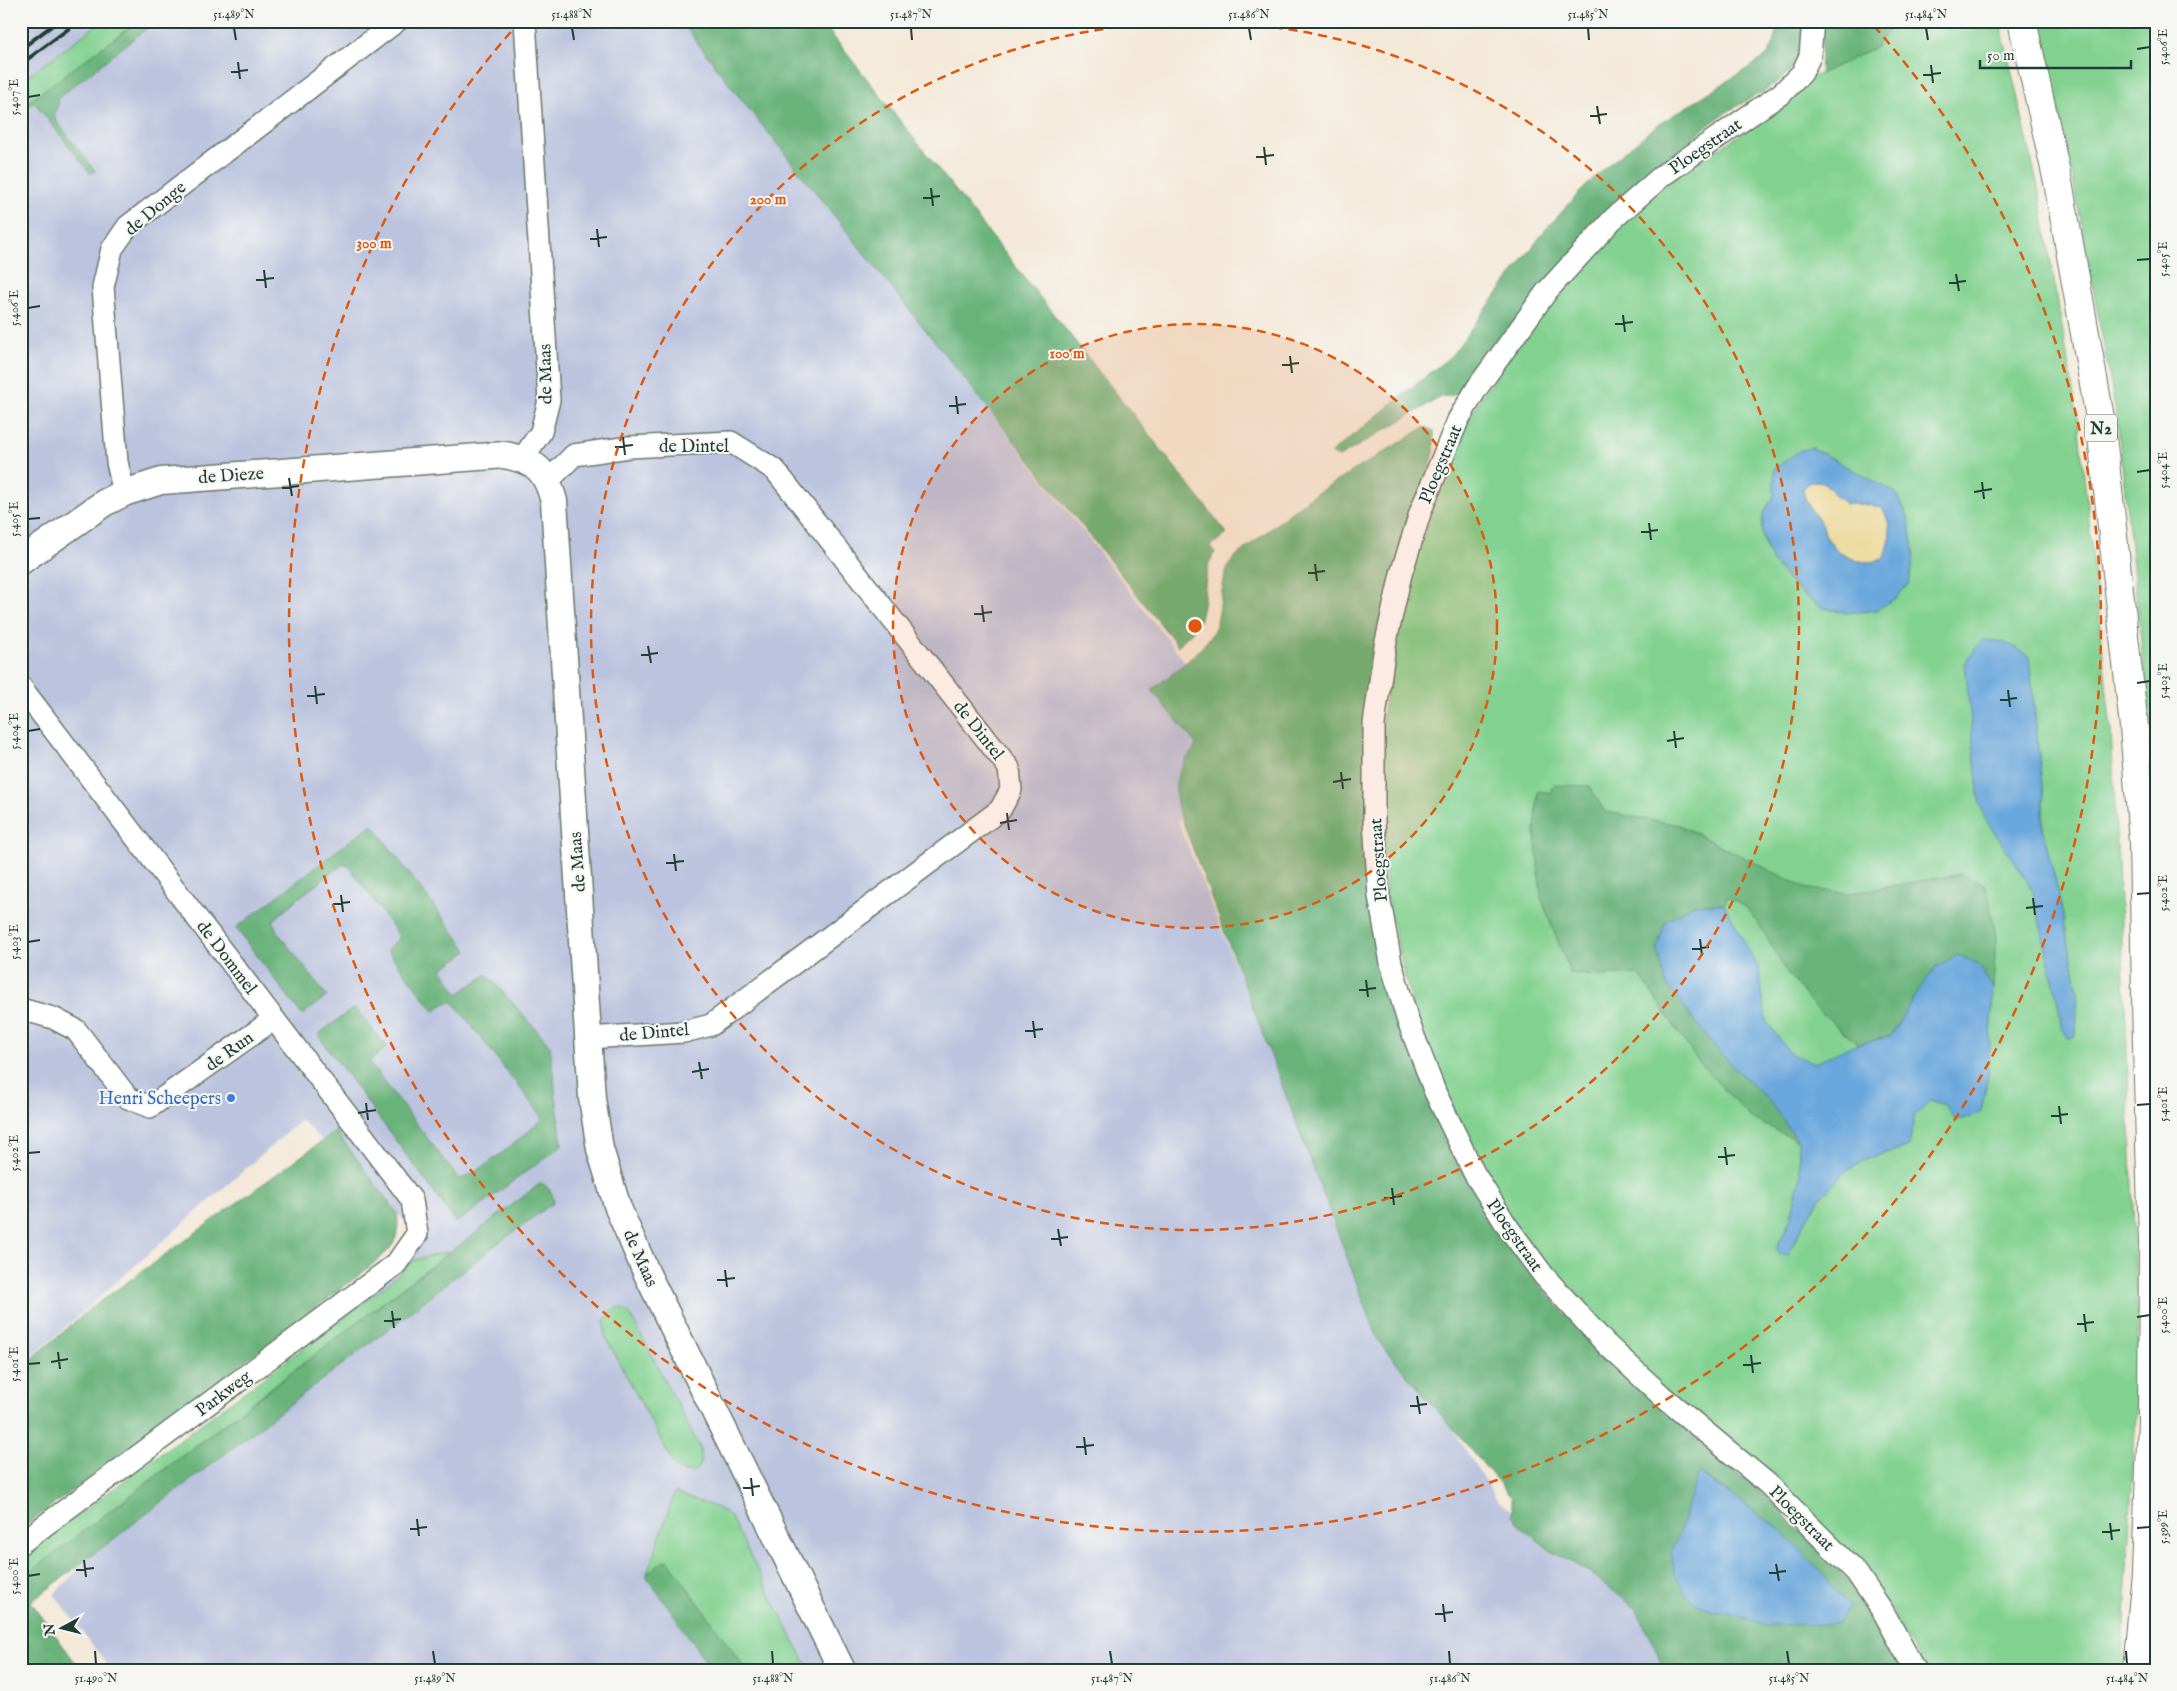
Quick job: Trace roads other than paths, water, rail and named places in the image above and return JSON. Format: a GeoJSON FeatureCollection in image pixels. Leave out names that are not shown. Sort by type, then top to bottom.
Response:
{"type":"FeatureCollection","features":[{"type":"Feature","properties":{"kind":"highway","name":"N2"},"geometry":{"type":"LineString","coordinates":[[2022,21],[2058,182],[2100,418],[2134,727],[2143,842],[2153,1241],[2152,1409],[2146,1573],[2137,1670]]}},
{"type":"Feature","properties":{"kind":"street","name":"de Donge"},"geometry":{"type":"LineString","coordinates":[[124,493],[117,462],[103,287],[112,249],[128,226],[397,21]]}},
{"type":"Feature","properties":{"kind":"street","name":"de Maas"},"geometry":{"type":"LineString","coordinates":[[525,21],[549,400],[541,432],[522,459],[536,466],[548,481],[554,501],[592,1098],[600,1150],[618,1208],[647,1274],[842,1670]]}},
{"type":"Feature","properties":{"kind":"street","name":"Ploegstraat"},"geometry":{"type":"LineString","coordinates":[[1814,21],[1810,56],[1802,73],[1782,93],[1664,175],[1613,219],[1547,291],[1477,388],[1458,420],[1421,510],[1401,574],[1385,646],[1374,724],[1374,821],[1379,896],[1391,963],[1406,1018],[1438,1100],[1474,1173],[1507,1226],[1544,1276],[1606,1344],[1662,1396],[1768,1484],[1856,1572],[1884,1613],[1915,1670]]}},
{"type":"Feature","properties":{"kind":"street","name":"de Dintel"},"geometry":{"type":"LineString","coordinates":[[548,481],[574,455],[638,446],[731,442],[775,470],[1009,768],[1011,790],[1000,810],[711,1025],[684,1032],[588,1038]]}},
{"type":"Feature","properties":{"kind":"street","name":"de Dieze"},"geometry":{"type":"LineString","coordinates":[[21,561],[104,503],[124,493],[161,481],[505,454],[522,459]]}},
{"type":"Feature","properties":{"kind":"street","name":"de Dommel"},"geometry":{"type":"LineString","coordinates":[[21,687],[412,1200],[417,1234]]}},
{"type":"Feature","properties":{"kind":"street","name":"de Run"},"geometry":{"type":"LineString","coordinates":[[21,1009],[53,1018],[76,1030],[128,1098],[150,1108],[274,1018]]}},
{"type":"Feature","properties":{"kind":"street","name":"Parkweg"},"geometry":{"type":"LineString","coordinates":[[21,1543],[396,1264],[417,1234]]}},
{"type":"Feature","properties":{"kind":"water"},"geometry":{"type":"Polygon","coordinates":[[[1812,448],[1896,493],[1908,517],[1914,557],[1909,583],[1897,597],[1877,610],[1848,613],[1824,608],[1801,593],[1771,560],[1762,533],[1763,515],[1774,496],[1774,469],[1800,450],[1812,448]],[[1819,481],[1810,482],[1803,488],[1806,502],[1822,525],[1831,543],[1844,555],[1858,561],[1866,562],[1883,559],[1888,547],[1890,534],[1888,520],[1882,508],[1864,504],[1846,504],[1829,487],[1819,481]]]}},
{"type":"Feature","properties":{"kind":"water"},"geometry":{"type":"Polygon","coordinates":[[[1982,640],[2007,644],[2029,657],[2043,796],[2043,831],[2058,891],[2078,990],[2076,1035],[2069,1039],[2063,1030],[2033,892],[1985,819],[1979,802],[1965,663],[1982,640]]]}},
{"type":"Feature","properties":{"kind":"water"},"geometry":{"type":"Polygon","coordinates":[[[1694,904],[1724,904],[1759,969],[1766,1021],[1791,1054],[1815,1063],[1849,1047],[1891,1036],[1915,995],[1937,966],[1958,955],[1978,964],[1993,989],[1988,1076],[1981,1112],[1972,1117],[1955,1120],[1945,1105],[1930,1100],[1914,1117],[1909,1147],[1868,1159],[1845,1173],[1824,1193],[1808,1217],[1788,1256],[1779,1254],[1776,1249],[1791,1218],[1800,1176],[1798,1141],[1772,1104],[1716,1049],[1665,982],[1657,949],[1665,922],[1694,904]]]}},
{"type":"Feature","properties":{"kind":"water"},"geometry":{"type":"Polygon","coordinates":[[[1698,1473],[1781,1529],[1849,1606],[1838,1624],[1765,1625],[1697,1605],[1685,1593],[1675,1574],[1671,1552],[1681,1528],[1698,1473]]]}},
{"type":"Feature","properties":{"kind":"railway"},"geometry":{"type":"LineString","coordinates":[[21,49],[58,21]]}},
{"type":"Feature","properties":{"kind":"railway"},"geometry":{"type":"LineString","coordinates":[[21,64],[79,21]]}},
{"type":"Feature","properties":{"kind":"place","name":"Henri Scheepers"},"geometry":{"type":"Point","coordinates":[231,1098]}}]}
